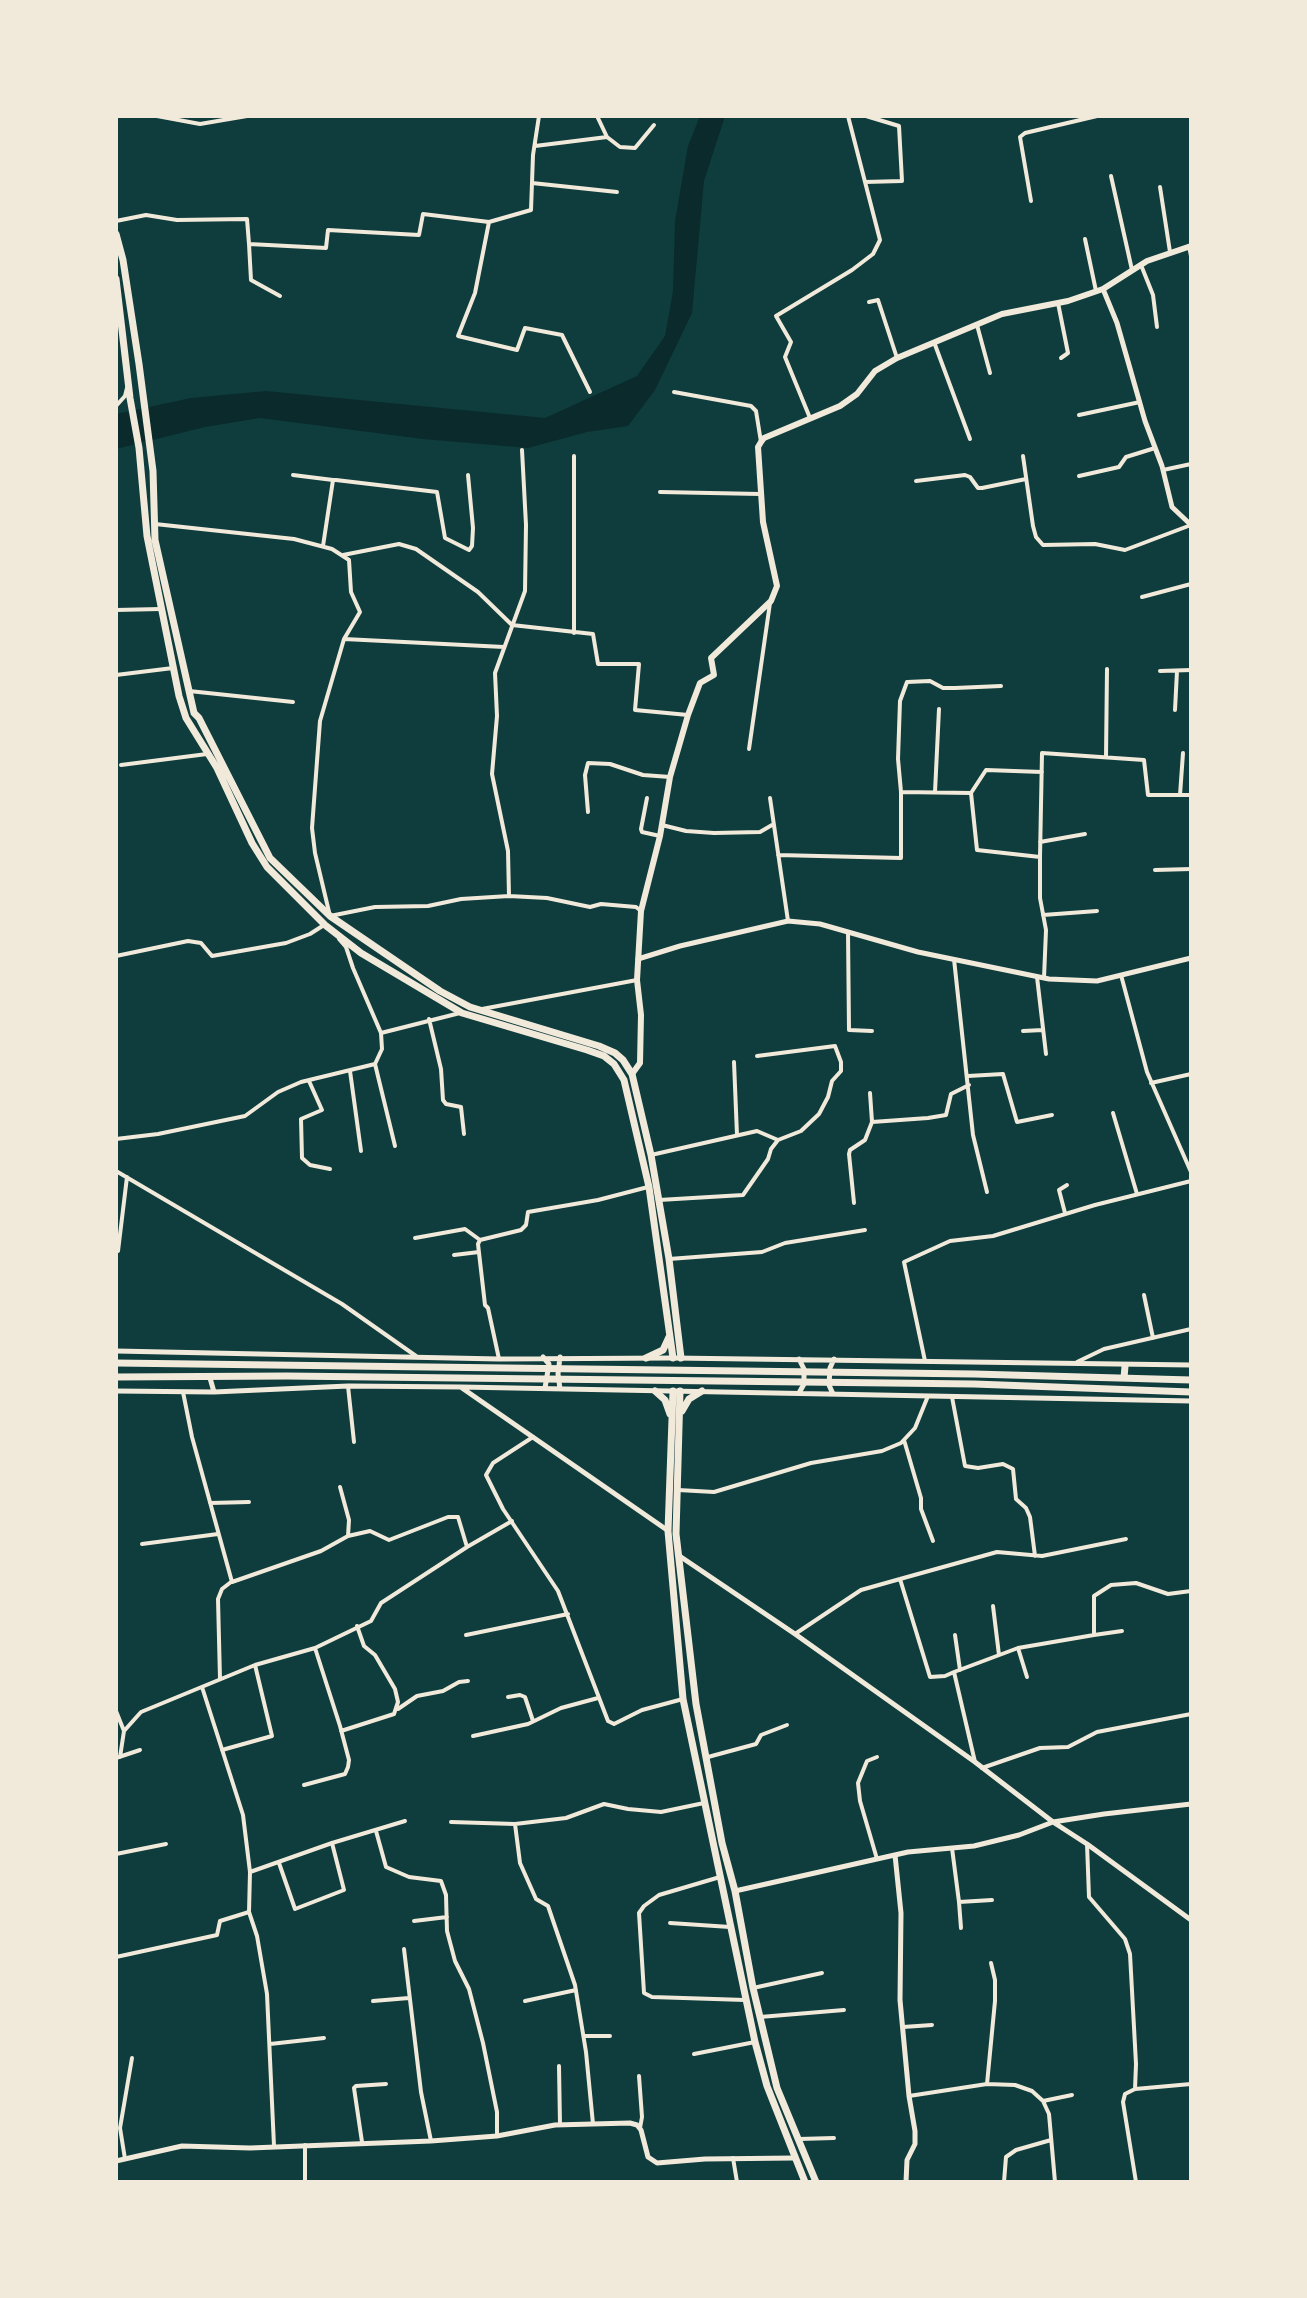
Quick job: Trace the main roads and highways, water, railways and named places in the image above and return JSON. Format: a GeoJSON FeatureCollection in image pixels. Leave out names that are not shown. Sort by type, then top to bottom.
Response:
{"type":"FeatureCollection","features":[{"type":"Feature","properties":{"kind":"main road"},"geometry":{"type":"LineString","coordinates":[[116,234],[123,260],[150,445],[155,540],[194,713],[270,858],[330,916],[476,1014],[604,1056],[614,1064],[624,1080],[651,1176],[659,1200],[669,1259],[677,1358],[649,1187],[651,1176],[651,1155],[632,1074],[623,1060],[610,1050],[476,1014],[462,1013],[361,953],[325,925],[267,867],[252,843],[209,753],[186,718],[147,536],[139,448],[116,279]]}},
{"type":"Feature","properties":{"kind":"main road"},"geometry":{"type":"LineString","coordinates":[[632,1074],[640,1063],[641,1015],[637,980],[641,911],[660,836],[670,777],[688,715],[700,683],[714,675],[711,658],[771,601],[777,586],[760,494],[758,447],[761,442],[849,400],[875,371],[897,358],[1002,314],[1058,303],[1099,290],[1141,265],[1190,246]]}},
{"type":"Feature","properties":{"kind":"main road"},"geometry":{"type":"LineString","coordinates":[[400,976],[406,968]]}},
{"type":"Feature","properties":{"kind":"main road"},"geometry":{"type":"LineString","coordinates":[[646,1358],[663,1350],[671,1331]]}},
{"type":"Feature","properties":{"kind":"main road"},"geometry":{"type":"LineString","coordinates":[[116,1363],[1191,1380]]}},
{"type":"Feature","properties":{"kind":"main road"},"geometry":{"type":"LineString","coordinates":[[1124,1378],[1125,1366]]}},
{"type":"Feature","properties":{"kind":"main road"},"geometry":{"type":"LineString","coordinates":[[116,1377],[974,1384],[1191,1392]]}},
{"type":"Feature","properties":{"kind":"main road"},"geometry":{"type":"LineString","coordinates":[[1123,1399],[1124,1390]]}},
{"type":"Feature","properties":{"kind":"main road"},"geometry":{"type":"LineString","coordinates":[[655,1391],[665,1400],[672,1424]]}},
{"type":"Feature","properties":{"kind":"main road"},"geometry":{"type":"LineString","coordinates":[[805,2182],[767,2086],[755,2042],[683,1699],[668,1531],[672,1424],[677,1391],[680,1417],[678,1555],[690,1666],[705,1758],[777,2088],[816,2182]]}},
{"type":"Feature","properties":{"kind":"main road"},"geometry":{"type":"LineString","coordinates":[[680,1417],[689,1399],[702,1391]]}},
{"type":"Feature","properties":{"kind":"main road"},"geometry":{"type":"LineString","coordinates":[[738,1963],[748,1961]]}},
{"type":"Feature","properties":{"kind":"water"},"geometry":{"type":"Polygon","coordinates":[[[700,116],[725,116],[704,181],[692,313],[655,390],[628,426],[587,432],[528,448],[423,439],[260,418],[205,427],[116,449],[116,414],[191,398],[266,391],[545,418],[637,376],[665,336],[673,291],[675,221],[688,146],[700,116]]]}}]}
